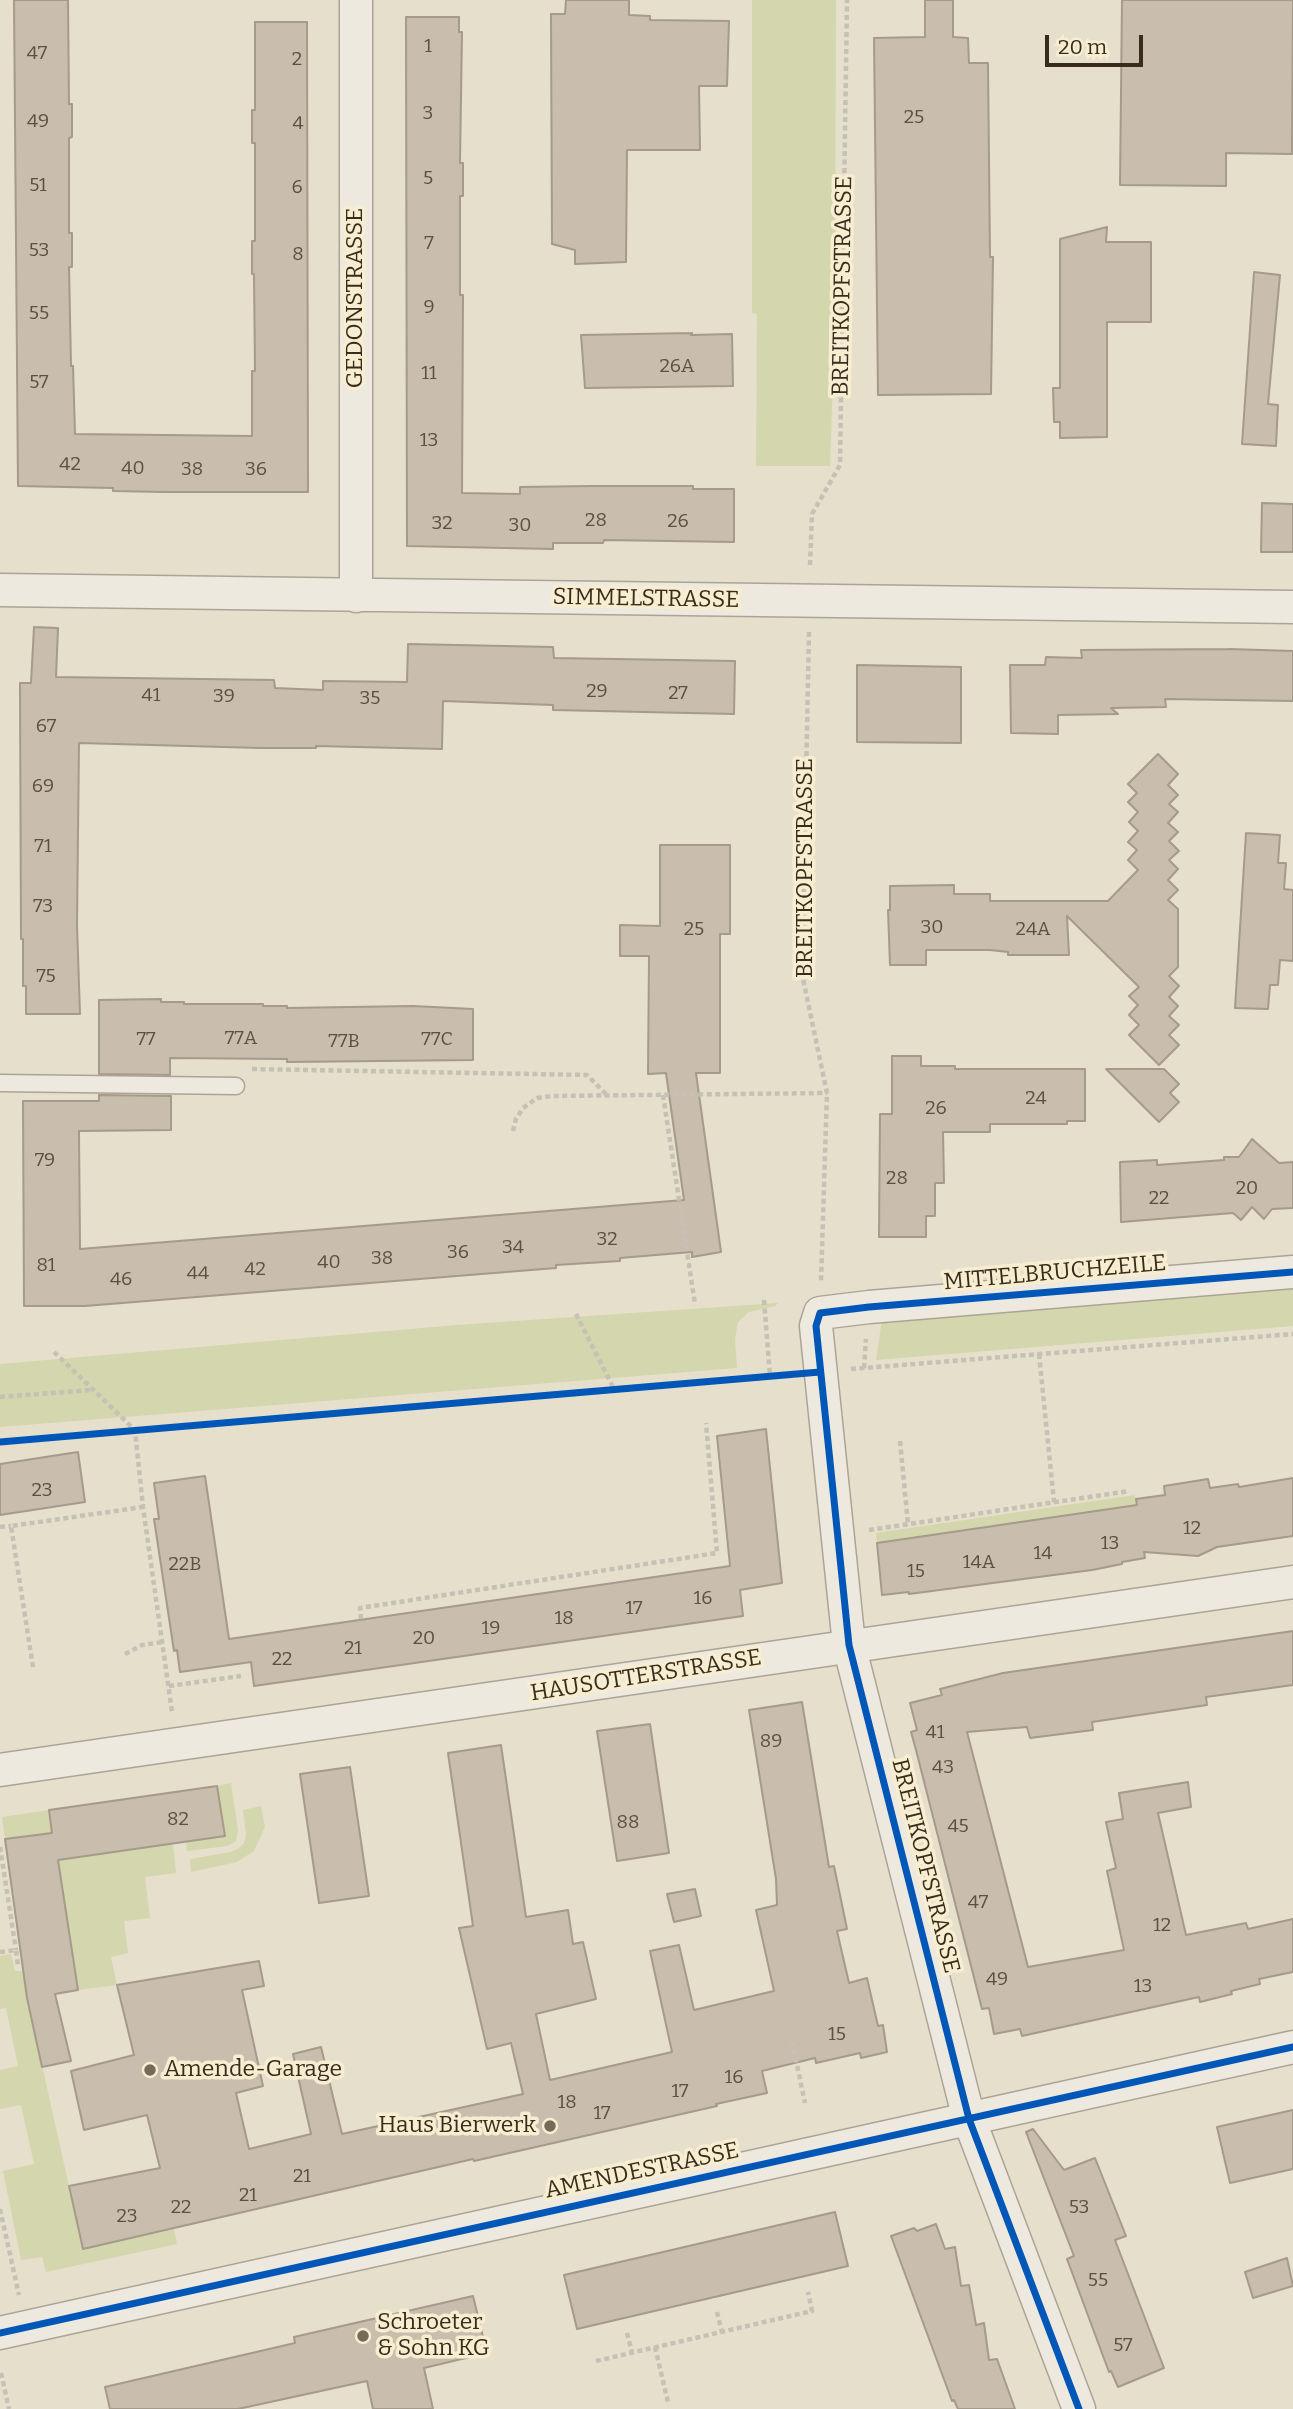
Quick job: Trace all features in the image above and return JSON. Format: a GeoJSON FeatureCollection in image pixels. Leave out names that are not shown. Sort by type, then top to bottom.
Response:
{"type":"FeatureCollection","features":[{"type":"Feature","properties":{"kind":"street","name":"GEDONSTRASSE"},"geometry":{"type":"LineString","coordinates":[[356,0],[356,596]]}},
{"type":"Feature","properties":{"kind":"street","name":"SIMMELSTRASSE"},"geometry":{"type":"LineString","coordinates":[[0,590],[1293,607]]}},
{"type":"Feature","properties":{"kind":"street","name":"MITTELBRUCHZEILE"},"geometry":{"type":"LineString","coordinates":[[820,1313],[1293,1272]]}},
{"type":"Feature","properties":{"kind":"street","name":"BREITKOPFSTRASSE"},"geometry":{"type":"LineString","coordinates":[[820,1313],[816,1326],[820,1372],[849,1645],[969,2119],[1079,2409]]}},
{"type":"Feature","properties":{"kind":"street","name":"HAUSOTTERSTRASSE"},"geometry":{"type":"LineString","coordinates":[[0,1770],[1293,1582]]}},
{"type":"Feature","properties":{"kind":"street","name":"AMENDESTRASSE"},"geometry":{"type":"LineString","coordinates":[[0,2333],[1293,2047]]}},
{"type":"Feature","properties":{"kind":"lane"},"geometry":{"type":"LineString","coordinates":[[0,1083],[236,1086]]}},
{"type":"Feature","properties":{"kind":"path"},"geometry":{"type":"LineString","coordinates":[[250,1069],[587,1075],[607,1096]]}},
{"type":"Feature","properties":{"kind":"path"},"geometry":{"type":"LineString","coordinates":[[513,1131],[523,1108],[537,1098],[827,1093]]}},
{"type":"Feature","properties":{"kind":"path"},"geometry":{"type":"LineString","coordinates":[[663,1095],[695,1304]]}},
{"type":"Feature","properties":{"kind":"path"},"geometry":{"type":"LineString","coordinates":[[764,1300],[770,1376]]}},
{"type":"Feature","properties":{"kind":"path"},"geometry":{"type":"LineString","coordinates":[[576,1314],[614,1389]]}},
{"type":"Feature","properties":{"kind":"path"},"geometry":{"type":"LineString","coordinates":[[820,1372],[1293,1334]]}},
{"type":"Feature","properties":{"kind":"path"},"geometry":{"type":"LineString","coordinates":[[54,1352],[135,1430],[172,1712]]}},
{"type":"Feature","properties":{"kind":"path"},"geometry":{"type":"LineString","coordinates":[[1039,1354],[1054,1503]]}},
{"type":"Feature","properties":{"kind":"path"},"geometry":{"type":"LineString","coordinates":[[0,1398],[92,1390]]}},
{"type":"Feature","properties":{"kind":"path"},"geometry":{"type":"LineString","coordinates":[[361,1619],[360,1608],[717,1553],[706,1423]]}},
{"type":"Feature","properties":{"kind":"path"},"geometry":{"type":"LineString","coordinates":[[900,1441],[908,1524]]}},
{"type":"Feature","properties":{"kind":"path"},"geometry":{"type":"LineString","coordinates":[[876,1529],[1129,1491]]}},
{"type":"Feature","properties":{"kind":"path"},"geometry":{"type":"LineString","coordinates":[[0,1527],[143,1507]]}},
{"type":"Feature","properties":{"kind":"path"},"geometry":{"type":"LineString","coordinates":[[11,1526],[33,1667]]}},
{"type":"Feature","properties":{"kind":"path"},"geometry":{"type":"LineString","coordinates":[[125,1654],[142,1646],[163,1642]]}},
{"type":"Feature","properties":{"kind":"path"},"geometry":{"type":"LineString","coordinates":[[169,1686],[241,1676]]}},
{"type":"Feature","properties":{"kind":"path"},"geometry":{"type":"LineString","coordinates":[[0,1847],[3,1888],[18,1966]]}},
{"type":"Feature","properties":{"kind":"path"},"geometry":{"type":"LineString","coordinates":[[0,1952],[16,1950]]}},
{"type":"Feature","properties":{"kind":"path"},"geometry":{"type":"LineString","coordinates":[[792,2041],[805,2103]]}},
{"type":"Feature","properties":{"kind":"path"},"geometry":{"type":"LineString","coordinates":[[0,2209],[19,2295]]}},
{"type":"Feature","properties":{"kind":"path"},"geometry":{"type":"LineString","coordinates":[[596,2361],[812,2311],[807,2292]]}},
{"type":"Feature","properties":{"kind":"path"},"geometry":{"type":"LineString","coordinates":[[717,2312],[722,2332]]}},
{"type":"Feature","properties":{"kind":"path"},"geometry":{"type":"LineString","coordinates":[[627,2333],[632,2353]]}},
{"type":"Feature","properties":{"kind":"path"},"geometry":{"type":"LineString","coordinates":[[655,2347],[668,2402]]}},
{"type":"Feature","properties":{"kind":"path"},"geometry":{"type":"LineString","coordinates":[[1,2373],[9,2409]]}},
{"type":"Feature","properties":{"kind":"green space"},"geometry":{"type":"Polygon","coordinates":[[[752,0],[836,0],[835,316],[830,466],[756,466],[757,314],[752,313],[752,0]]]}},
{"type":"Feature","properties":{"kind":"green space"},"geometry":{"type":"Polygon","coordinates":[[[1293,1288],[1293,1326],[876,1360],[882,1319],[1293,1288]]]}},
{"type":"Feature","properties":{"kind":"green space"},"geometry":{"type":"Polygon","coordinates":[[[778,1303],[749,1312],[738,1322],[735,1339],[737,1368],[0,1427],[0,1364],[457,1325],[778,1303]]]}},
{"type":"Feature","properties":{"kind":"green space"},"geometry":{"type":"Polygon","coordinates":[[[1135,1495],[1137,1505],[877,1543],[876,1533],[1135,1495]]]}},
{"type":"Feature","properties":{"kind":"green space"},"geometry":{"type":"Polygon","coordinates":[[[231,1783],[238,1830],[236,1841],[227,1846],[187,1851],[186,1841],[225,1835],[217,1786],[231,1783]]]}},
{"type":"Feature","properties":{"kind":"green space"},"geometry":{"type":"Polygon","coordinates":[[[261,1806],[265,1827],[254,1851],[237,1862],[191,1872],[190,1859],[231,1852],[239,1848],[246,1835],[243,1810],[261,1806]]]}},
{"type":"Feature","properties":{"kind":"green space"},"geometry":{"type":"Polygon","coordinates":[[[49,1810],[52,1833],[5,1839],[2,1817],[49,1810]]]}},
{"type":"Feature","properties":{"kind":"green space"},"geometry":{"type":"Polygon","coordinates":[[[173,1844],[176,1873],[145,1877],[150,1918],[124,1921],[128,1953],[111,1957],[117,1985],[78,1990],[58,1860],[173,1844]]]}},
{"type":"Feature","properties":{"kind":"green space"},"geometry":{"type":"Polygon","coordinates":[[[11,1954],[15,1971],[23,1971],[83,2249],[174,2229],[177,2244],[46,2272],[42,2257],[21,2260],[3,2171],[34,2164],[21,2105],[0,2109],[0,2070],[18,2066],[6,2008],[0,2009],[0,1956],[11,1954]]]}},
{"type":"Feature","properties":{"kind":"building"},"geometry":{"type":"Polygon","coordinates":[[[14,0],[68,0],[69,104],[72,104],[72,137],[69,138],[69,233],[72,233],[72,267],[69,267],[75,434],[252,436],[252,371],[255,371],[252,241],[255,241],[255,143],[252,143],[252,110],[255,110],[255,22],[307,22],[308,492],[113,491],[113,488],[18,486],[14,0]]]}},
{"type":"Feature","properties":{"kind":"building"},"geometry":{"type":"Polygon","coordinates":[[[566,0],[629,0],[629,15],[650,16],[650,20],[729,21],[727,86],[699,86],[700,150],[627,150],[626,262],[575,264],[575,250],[552,244],[551,14],[565,14],[566,0]]]}},
{"type":"Feature","properties":{"kind":"building"},"geometry":{"type":"Polygon","coordinates":[[[925,0],[953,0],[953,37],[968,38],[969,63],[988,63],[990,257],[993,257],[991,394],[878,395],[874,38],[925,37],[925,0]]]}},
{"type":"Feature","properties":{"kind":"building"},"geometry":{"type":"Polygon","coordinates":[[[1122,0],[1293,0],[1292,154],[1226,153],[1226,186],[1120,185],[1122,0]]]}},
{"type":"Feature","properties":{"kind":"building"},"geometry":{"type":"Polygon","coordinates":[[[406,17],[459,17],[459,32],[462,32],[462,493],[520,494],[520,487],[693,486],[693,489],[734,489],[734,542],[604,540],[603,543],[553,543],[553,549],[407,546],[406,17]]]}},
{"type":"Feature","properties":{"kind":"building"},"geometry":{"type":"Polygon","coordinates":[[[1107,227],[1106,242],[1151,242],[1151,322],[1107,322],[1107,437],[1060,438],[1060,422],[1054,422],[1053,388],[1060,388],[1060,239],[1107,227]]]}},
{"type":"Feature","properties":{"kind":"building"},"geometry":{"type":"Polygon","coordinates":[[[1254,272],[1280,275],[1268,404],[1278,405],[1276,446],[1242,444],[1254,272]]]}},
{"type":"Feature","properties":{"kind":"building"},"geometry":{"type":"Polygon","coordinates":[[[692,333],[691,335],[732,334],[733,386],[585,388],[581,335],[692,333]]]}},
{"type":"Feature","properties":{"kind":"building"},"geometry":{"type":"Polygon","coordinates":[[[1262,503],[1293,504],[1293,552],[1261,552],[1262,503]]]}},
{"type":"Feature","properties":{"kind":"building"},"geometry":{"type":"Polygon","coordinates":[[[34,627],[58,628],[56,677],[274,680],[275,688],[323,690],[323,681],[407,682],[408,644],[553,647],[554,658],[735,661],[734,714],[553,710],[553,705],[443,701],[442,749],[79,743],[77,925],[80,1014],[26,1014],[21,939],[20,683],[31,683],[34,627]]]}},
{"type":"Feature","properties":{"kind":"building"},"geometry":{"type":"Polygon","coordinates":[[[1081,650],[1293,651],[1293,701],[1165,699],[1166,707],[1111,708],[1118,714],[1058,715],[1058,734],[1011,733],[1010,665],[1045,665],[1046,657],[1082,658],[1081,650]]]}},
{"type":"Feature","properties":{"kind":"building"},"geometry":{"type":"Polygon","coordinates":[[[857,665],[961,667],[961,743],[857,742],[857,665]]]}},
{"type":"Feature","properties":{"kind":"building"},"geometry":{"type":"Polygon","coordinates":[[[1158,754],[1178,774],[1168,785],[1178,795],[1169,804],[1178,812],[1168,823],[1178,832],[1169,841],[1179,851],[1169,860],[1178,869],[1168,880],[1178,890],[1168,900],[1178,909],[1178,967],[1169,976],[1179,986],[1169,997],[1178,1006],[1169,1016],[1179,1025],[1169,1035],[1179,1045],[1159,1065],[1129,1035],[1139,1025],[1129,1015],[1138,1005],[1129,996],[1139,987],[1067,916],[1069,955],[1008,955],[1008,952],[990,950],[926,950],[926,965],[890,965],[890,886],[954,885],[954,894],[990,894],[990,901],[1108,901],[1138,870],[1128,860],[1137,850],[1128,842],[1138,831],[1129,822],[1138,812],[1128,802],[1137,793],[1128,784],[1158,754]]]}},
{"type":"Feature","properties":{"kind":"building"},"geometry":{"type":"Polygon","coordinates":[[[1246,833],[1280,835],[1278,863],[1286,863],[1284,889],[1293,890],[1293,961],[1280,960],[1278,985],[1270,985],[1268,1009],[1235,1008],[1246,833]]]}},
{"type":"Feature","properties":{"kind":"building"},"geometry":{"type":"Polygon","coordinates":[[[660,845],[730,845],[730,934],[720,934],[720,1073],[696,1073],[721,1252],[692,1257],[692,1252],[620,1258],[620,1261],[556,1265],[556,1268],[85,1306],[24,1306],[23,1101],[99,1101],[99,1095],[171,1096],[171,1130],[79,1131],[80,1249],[684,1200],[666,1073],[648,1074],[649,956],[620,956],[620,925],[660,926],[660,845]]]}},
{"type":"Feature","properties":{"kind":"building"},"geometry":{"type":"Polygon","coordinates":[[[161,999],[161,1002],[184,1004],[263,1004],[287,1008],[413,1006],[473,1009],[473,1060],[287,1062],[287,1059],[170,1058],[170,1075],[99,1074],[99,1000],[161,999]]]}},
{"type":"Feature","properties":{"kind":"building"},"geometry":{"type":"Polygon","coordinates":[[[892,1056],[921,1056],[921,1066],[955,1066],[955,1069],[1085,1069],[1085,1121],[1067,1121],[1067,1124],[990,1124],[990,1132],[943,1132],[944,1183],[935,1183],[935,1216],[926,1216],[926,1237],[879,1237],[880,1114],[892,1114],[892,1056]]]}},
{"type":"Feature","properties":{"kind":"building"},"geometry":{"type":"Polygon","coordinates":[[[1106,1069],[1164,1069],[1179,1084],[1170,1093],[1179,1102],[1159,1122],[1106,1069]]]}},
{"type":"Feature","properties":{"kind":"building"},"geometry":{"type":"Polygon","coordinates":[[[1252,1139],[1279,1163],[1293,1162],[1293,1208],[1272,1209],[1264,1219],[1252,1207],[1241,1220],[1233,1213],[1121,1222],[1120,1162],[1157,1160],[1157,1165],[1224,1160],[1224,1157],[1239,1157],[1252,1139]]]}},
{"type":"Feature","properties":{"kind":"building"},"geometry":{"type":"Polygon","coordinates":[[[766,1429],[782,1583],[740,1590],[743,1616],[254,1686],[251,1662],[180,1672],[177,1650],[174,1651],[154,1519],[159,1519],[154,1483],[205,1476],[229,1639],[730,1566],[717,1436],[766,1429]]]}},
{"type":"Feature","properties":{"kind":"building"},"geometry":{"type":"Polygon","coordinates":[[[78,1452],[85,1502],[0,1515],[0,1464],[78,1452]]]}},
{"type":"Feature","properties":{"kind":"building"},"geometry":{"type":"Polygon","coordinates":[[[1293,1478],[1293,1536],[1217,1547],[1198,1556],[1144,1552],[1145,1558],[1092,1570],[909,1594],[882,1595],[877,1543],[1137,1505],[1136,1499],[1165,1495],[1164,1486],[1208,1479],[1210,1488],[1238,1484],[1239,1487],[1293,1478]]]}},
{"type":"Feature","properties":{"kind":"building"},"geometry":{"type":"Polygon","coordinates":[[[1293,1631],[1293,1685],[1206,1697],[1207,1705],[1092,1722],[1093,1730],[1030,1738],[1027,1727],[967,1732],[1028,1967],[1124,1950],[1107,1871],[1116,1868],[1106,1822],[1123,1819],[1119,1793],[1188,1782],[1191,1807],[1158,1813],[1186,1935],[1246,1923],[1248,1929],[1293,1919],[1293,1972],[1259,1979],[1260,1984],[1200,2002],[1199,1997],[1022,2036],[1020,2029],[994,2034],[989,2008],[982,2009],[911,1732],[917,1730],[910,1703],[942,1695],[940,1689],[1003,1673],[1293,1631]]]}},
{"type":"Feature","properties":{"kind":"building"},"geometry":{"type":"Polygon","coordinates":[[[802,1702],[829,1867],[834,1866],[847,1929],[837,1931],[849,1983],[867,1978],[878,2026],[883,2025],[887,2052],[861,2058],[860,2053],[816,2063],[815,2058],[762,2071],[767,2093],[716,2104],[717,2106],[83,2249],[69,2186],[160,2168],[147,2115],[84,2130],[71,2071],[134,2055],[117,1985],[259,1961],[264,1986],[242,1990],[263,2086],[236,2093],[249,2149],[311,2134],[293,2054],[321,2047],[342,2134],[523,2094],[511,2043],[487,2049],[459,1928],[473,1926],[448,1753],[501,1745],[526,1917],[568,1910],[573,1944],[583,1942],[596,1999],[536,2014],[550,2080],[672,2052],[650,1951],[679,1945],[694,2010],[774,1991],[756,1910],[777,1905],[776,1879],[749,1710],[802,1702]]]}},
{"type":"Feature","properties":{"kind":"building"},"geometry":{"type":"Polygon","coordinates":[[[650,1724],[669,1853],[617,1861],[597,1731],[650,1724]]]}},
{"type":"Feature","properties":{"kind":"building"},"geometry":{"type":"Polygon","coordinates":[[[350,1767],[369,1896],[319,1903],[300,1774],[350,1767]]]}},
{"type":"Feature","properties":{"kind":"building"},"geometry":{"type":"Polygon","coordinates":[[[217,1786],[225,1836],[58,1860],[78,1990],[55,1994],[71,2061],[42,2067],[27,1998],[5,1839],[52,1833],[49,1810],[217,1786]]]}},
{"type":"Feature","properties":{"kind":"building"},"geometry":{"type":"Polygon","coordinates":[[[695,1889],[701,1916],[674,1922],[667,1894],[695,1889]]]}},
{"type":"Feature","properties":{"kind":"building"},"geometry":{"type":"Polygon","coordinates":[[[1293,2110],[1293,2169],[1230,2183],[1217,2127],[1293,2110]]]}},
{"type":"Feature","properties":{"kind":"building"},"geometry":{"type":"Polygon","coordinates":[[[1033,2129],[1064,2170],[1095,2158],[1126,2236],[1115,2240],[1164,2368],[1118,2387],[1111,2371],[1109,2372],[1067,2259],[1074,2256],[1026,2132],[1033,2129]]]}},
{"type":"Feature","properties":{"kind":"building"},"geometry":{"type":"Polygon","coordinates":[[[835,2212],[848,2266],[577,2329],[564,2275],[835,2212]]]}},
{"type":"Feature","properties":{"kind":"building"},"geometry":{"type":"Polygon","coordinates":[[[936,2224],[945,2249],[955,2247],[961,2286],[969,2285],[976,2325],[984,2323],[989,2360],[997,2359],[1015,2409],[958,2409],[954,2400],[952,2401],[891,2236],[936,2224]]]}},
{"type":"Feature","properties":{"kind":"building"},"geometry":{"type":"Polygon","coordinates":[[[1287,2258],[1293,2286],[1253,2298],[1245,2272],[1287,2258]]]}},
{"type":"Feature","properties":{"kind":"building"},"geometry":{"type":"Polygon","coordinates":[[[473,2296],[487,2353],[424,2368],[433,2409],[373,2409],[367,2381],[238,2409],[110,2409],[105,2387],[295,2343],[294,2337],[473,2296]]]}},
{"type":"Feature","properties":{"kind":"cycle path"},"geometry":{"type":"LineString","coordinates":[[1079,2409],[969,2119],[849,1645],[816,1326],[820,1313],[869,1307],[1293,1272]]}},
{"type":"Feature","properties":{"kind":"cycle path"},"geometry":{"type":"LineString","coordinates":[[0,1442],[820,1372]]}},
{"type":"Feature","properties":{"kind":"cycle path"},"geometry":{"type":"LineString","coordinates":[[0,2333],[1293,2047]]}},
{"type":"Feature","properties":{"kind":"place","name":"Amende-Garage"},"geometry":{"type":"Point","coordinates":[150,2070]}},
{"type":"Feature","properties":{"kind":"place","name":"Haus Bierwerk"},"geometry":{"type":"Point","coordinates":[550,2126]}},
{"type":"Feature","properties":{"kind":"place","name":"Schroeter & Sohn KG"},"geometry":{"type":"Point","coordinates":[363,2336]}}]}
